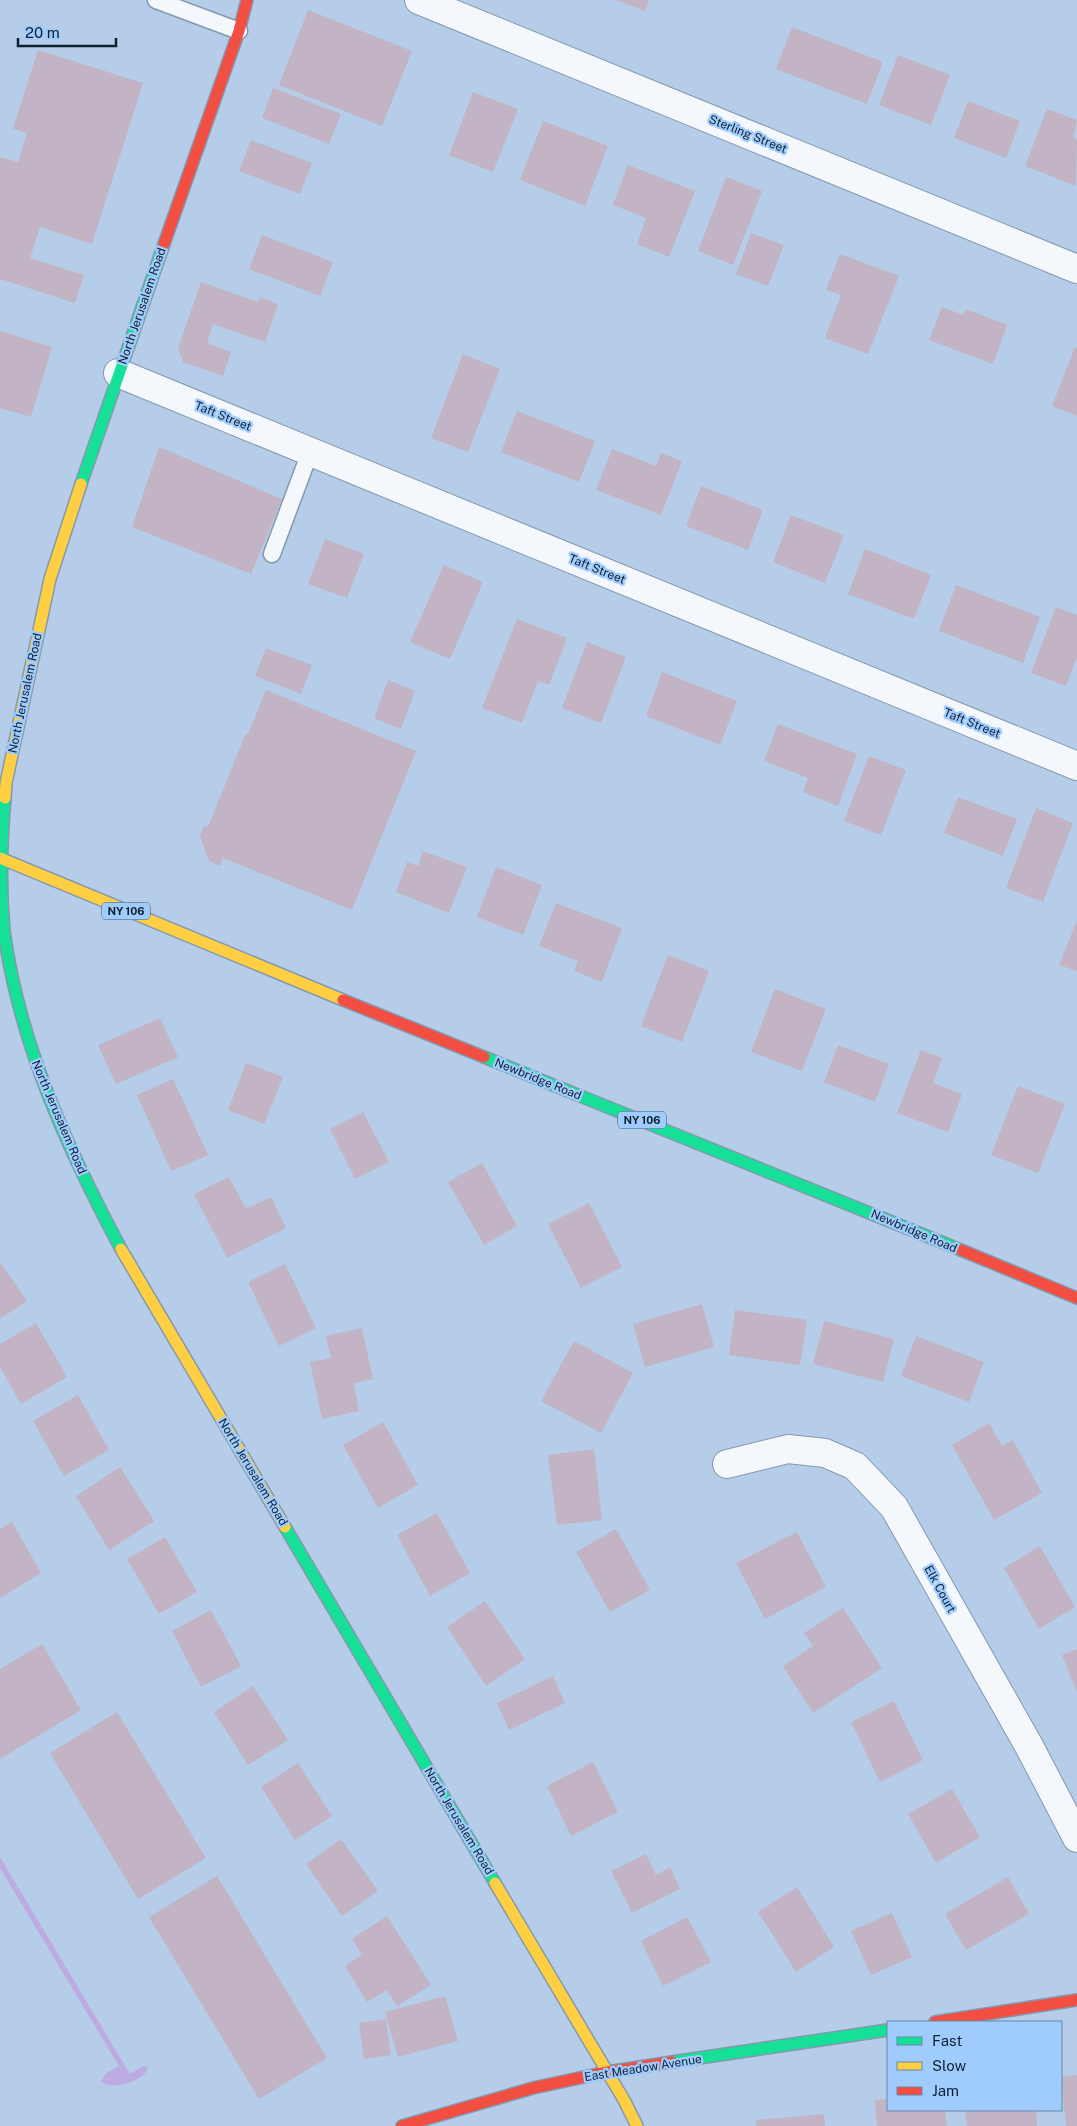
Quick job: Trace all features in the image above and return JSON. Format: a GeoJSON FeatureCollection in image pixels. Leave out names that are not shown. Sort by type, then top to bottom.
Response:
{"type":"FeatureCollection","features":[{"type":"Feature","properties":{"kind":"main road","name":"North Jerusalem Road"},"geometry":{"type":"LineString","coordinates":[[247,0],[239,31],[118,373],[50,579],[6,783],[0,858],[4,930],[17,997],[32,1050],[50,1100],[99,1208],[132,1270],[637,2126]]}},
{"type":"Feature","properties":{"kind":"main road","name":"Newbridge Road"},"geometry":{"type":"LineString","coordinates":[[0,858],[253,965],[804,1185],[1077,1298]]}},
{"type":"Feature","properties":{"kind":"main road"},"geometry":{"type":"LineString","coordinates":[[941,2021],[1077,2000]]}},
{"type":"Feature","properties":{"kind":"main road","name":"East Meadow Avenue"},"geometry":{"type":"LineString","coordinates":[[402,2126],[533,2088],[606,2072],[887,2030]]}},
{"type":"Feature","properties":{"kind":"street","name":"Sterling Street"},"geometry":{"type":"LineString","coordinates":[[419,0],[1077,269]]}},
{"type":"Feature","properties":{"kind":"street","name":"Taft Street"},"geometry":{"type":"LineString","coordinates":[[118,373],[1077,766]]}},
{"type":"Feature","properties":{"kind":"street","name":"Elk Court"},"geometry":{"type":"LineString","coordinates":[[727,1464],[788,1450],[825,1453],[855,1466],[894,1507],[1029,1746],[1077,1838]]}},
{"type":"Feature","properties":{"kind":"lane"},"geometry":{"type":"LineString","coordinates":[[156,0],[239,31]]}},
{"type":"Feature","properties":{"kind":"lane"},"geometry":{"type":"LineString","coordinates":[[272,554],[310,452]]}},
{"type":"Feature","properties":{"kind":"shaded area"},"geometry":{"type":"Polygon","coordinates":[[[0,1857],[130,2074],[143,2066],[148,2067],[141,2077],[119,2085],[106,2084],[101,2081],[106,2073],[119,2066],[0,1868],[0,1857]]]}},
{"type":"Feature","properties":{"kind":"building"},"geometry":{"type":"Polygon","coordinates":[[[616,0],[649,0],[645,11],[616,0]]]}},
{"type":"Feature","properties":{"kind":"building"},"geometry":{"type":"Polygon","coordinates":[[[308,10],[412,51],[382,126],[279,85],[308,10]]]}},
{"type":"Feature","properties":{"kind":"building"},"geometry":{"type":"Polygon","coordinates":[[[792,27],[883,62],[867,104],[776,69],[792,27]]]}},
{"type":"Feature","properties":{"kind":"building"},"geometry":{"type":"Polygon","coordinates":[[[38,50],[143,83],[92,244],[40,227],[30,258],[84,275],[75,303],[0,279],[0,157],[18,162],[27,133],[13,129],[38,50]]]}},
{"type":"Feature","properties":{"kind":"building"},"geometry":{"type":"Polygon","coordinates":[[[898,55],[950,75],[931,125],[879,105],[898,55]]]}},
{"type":"Feature","properties":{"kind":"building"},"geometry":{"type":"Polygon","coordinates":[[[273,88],[341,114],[329,144],[262,118],[273,88]]]}},
{"type":"Feature","properties":{"kind":"building"},"geometry":{"type":"Polygon","coordinates":[[[473,92],[518,109],[493,172],[449,155],[473,92]]]}},
{"type":"Feature","properties":{"kind":"building"},"geometry":{"type":"Polygon","coordinates":[[[968,101],[1020,121],[1006,158],[954,138],[968,101]]]}},
{"type":"Feature","properties":{"kind":"building"},"geometry":{"type":"Polygon","coordinates":[[[1047,109],[1077,120],[1073,138],[1077,139],[1076,186],[1025,166],[1047,109]]]}},
{"type":"Feature","properties":{"kind":"building"},"geometry":{"type":"Polygon","coordinates":[[[543,121],[608,146],[585,206],[520,180],[543,121]]]}},
{"type":"Feature","properties":{"kind":"building"},"geometry":{"type":"Polygon","coordinates":[[[251,140],[312,163],[300,194],[239,171],[251,140]]]}},
{"type":"Feature","properties":{"kind":"building"},"geometry":{"type":"Polygon","coordinates":[[[628,165],[695,191],[669,257],[637,244],[646,218],[613,205],[628,165]]]}},
{"type":"Feature","properties":{"kind":"building"},"geometry":{"type":"Polygon","coordinates":[[[726,177],[762,191],[733,265],[698,251],[726,177]]]}},
{"type":"Feature","properties":{"kind":"building"},"geometry":{"type":"Polygon","coordinates":[[[751,233],[784,245],[768,286],[736,274],[751,233]]]}},
{"type":"Feature","properties":{"kind":"building"},"geometry":{"type":"Polygon","coordinates":[[[262,235],[333,262],[320,296],[249,269],[262,235]]]}},
{"type":"Feature","properties":{"kind":"building"},"geometry":{"type":"Polygon","coordinates":[[[840,254],[899,276],[868,354],[825,338],[841,295],[826,290],[840,254]]]}},
{"type":"Feature","properties":{"kind":"building"},"geometry":{"type":"Polygon","coordinates":[[[201,282],[258,302],[260,297],[278,304],[265,342],[213,324],[207,343],[231,352],[223,376],[183,362],[178,348],[201,282]]]}},
{"type":"Feature","properties":{"kind":"building"},"geometry":{"type":"Polygon","coordinates":[[[942,307],[963,315],[966,309],[1007,325],[993,364],[929,340],[942,307]]]}},
{"type":"Feature","properties":{"kind":"building"},"geometry":{"type":"Polygon","coordinates":[[[0,331],[52,347],[31,417],[0,408],[0,331]]]}},
{"type":"Feature","properties":{"kind":"building"},"geometry":{"type":"Polygon","coordinates":[[[1075,347],[1077,348],[1077,416],[1052,406],[1075,347]]]}},
{"type":"Feature","properties":{"kind":"building"},"geometry":{"type":"Polygon","coordinates":[[[463,354],[500,369],[468,452],[431,438],[463,354]]]}},
{"type":"Feature","properties":{"kind":"building"},"geometry":{"type":"Polygon","coordinates":[[[517,411],[595,441],[579,482],[501,452],[517,411]]]}},
{"type":"Feature","properties":{"kind":"building"},"geometry":{"type":"Polygon","coordinates":[[[159,447],[282,499],[251,574],[132,527],[159,447]]]}},
{"type":"Feature","properties":{"kind":"building"},"geometry":{"type":"Polygon","coordinates":[[[612,449],[656,466],[661,453],[682,461],[661,515],[596,490],[612,449]]]}},
{"type":"Feature","properties":{"kind":"building"},"geometry":{"type":"Polygon","coordinates":[[[701,486],[763,510],[748,550],[686,526],[701,486]]]}},
{"type":"Feature","properties":{"kind":"building"},"geometry":{"type":"Polygon","coordinates":[[[791,515],[844,535],[825,583],[773,562],[791,515]]]}},
{"type":"Feature","properties":{"kind":"building"},"geometry":{"type":"Polygon","coordinates":[[[325,539],[364,554],[347,598],[308,584],[325,539]]]}},
{"type":"Feature","properties":{"kind":"building"},"geometry":{"type":"Polygon","coordinates":[[[865,549],[931,575],[914,619],[848,594],[865,549]]]}},
{"type":"Feature","properties":{"kind":"building"},"geometry":{"type":"Polygon","coordinates":[[[444,565],[483,582],[450,659],[410,642],[444,565]]]}},
{"type":"Feature","properties":{"kind":"building"},"geometry":{"type":"Polygon","coordinates":[[[956,585],[1040,617],[1023,663],[939,631],[956,585]]]}},
{"type":"Feature","properties":{"kind":"building"},"geometry":{"type":"Polygon","coordinates":[[[1056,607],[1077,615],[1077,657],[1066,686],[1031,673],[1056,607]]]}},
{"type":"Feature","properties":{"kind":"building"},"geometry":{"type":"Polygon","coordinates":[[[517,619],[567,638],[549,685],[538,681],[522,723],[482,708],[517,619]]]}},
{"type":"Feature","properties":{"kind":"building"},"geometry":{"type":"Polygon","coordinates":[[[587,642],[626,657],[601,723],[562,708],[587,642]]]}},
{"type":"Feature","properties":{"kind":"building"},"geometry":{"type":"Polygon","coordinates":[[[266,648],[312,665],[301,694],[255,676],[266,648]]]}},
{"type":"Feature","properties":{"kind":"building"},"geometry":{"type":"Polygon","coordinates":[[[662,672],[737,701],[720,745],[646,716],[662,672]]]}},
{"type":"Feature","properties":{"kind":"building"},"geometry":{"type":"Polygon","coordinates":[[[388,680],[415,691],[401,729],[374,718],[388,680]]]}},
{"type":"Feature","properties":{"kind":"building"},"geometry":{"type":"Polygon","coordinates":[[[266,690],[416,751],[352,910],[223,858],[220,866],[209,861],[200,836],[204,826],[208,827],[246,733],[248,734],[266,690]]]}},
{"type":"Feature","properties":{"kind":"building"},"geometry":{"type":"Polygon","coordinates":[[[778,724],[857,754],[838,806],[803,792],[808,778],[764,761],[778,724]]]}},
{"type":"Feature","properties":{"kind":"building"},"geometry":{"type":"Polygon","coordinates":[[[869,756],[906,770],[881,835],[844,821],[869,756]]]}},
{"type":"Feature","properties":{"kind":"building"},"geometry":{"type":"Polygon","coordinates":[[[958,797],[1017,819],[1003,856],[944,833],[958,797]]]}},
{"type":"Feature","properties":{"kind":"building"},"geometry":{"type":"Polygon","coordinates":[[[1036,808],[1073,823],[1043,902],[1006,888],[1036,808]]]}},
{"type":"Feature","properties":{"kind":"building"},"geometry":{"type":"Polygon","coordinates":[[[423,851],[467,867],[449,913],[396,892],[407,862],[418,866],[423,851]]]}},
{"type":"Feature","properties":{"kind":"building"},"geometry":{"type":"Polygon","coordinates":[[[496,867],[542,885],[523,935],[477,917],[496,867]]]}},
{"type":"Feature","properties":{"kind":"building"},"geometry":{"type":"Polygon","coordinates":[[[556,903],[622,928],[602,982],[574,971],[578,961],[539,946],[556,903]]]}},
{"type":"Feature","properties":{"kind":"building"},"geometry":{"type":"Polygon","coordinates":[[[1077,920],[1077,971],[1059,965],[1077,920]]]}},
{"type":"Feature","properties":{"kind":"building"},"geometry":{"type":"Polygon","coordinates":[[[668,955],[709,971],[682,1042],[641,1026],[668,955]]]}},
{"type":"Feature","properties":{"kind":"building"},"geometry":{"type":"Polygon","coordinates":[[[775,989],[826,1009],[802,1071],[751,1052],[775,989]]]}},
{"type":"Feature","properties":{"kind":"building"},"geometry":{"type":"Polygon","coordinates":[[[160,1018],[178,1057],[116,1084],[98,1045],[160,1018]]]}},
{"type":"Feature","properties":{"kind":"building"},"geometry":{"type":"Polygon","coordinates":[[[838,1045],[889,1064],[875,1102],[824,1082],[838,1045]]]}},
{"type":"Feature","properties":{"kind":"building"},"geometry":{"type":"Polygon","coordinates":[[[921,1050],[942,1058],[933,1083],[962,1094],[948,1132],[897,1113],[921,1050]]]}},
{"type":"Feature","properties":{"kind":"building"},"geometry":{"type":"Polygon","coordinates":[[[246,1063],[283,1077],[264,1124],[228,1110],[246,1063]]]}},
{"type":"Feature","properties":{"kind":"building"},"geometry":{"type":"Polygon","coordinates":[[[173,1079],[208,1155],[171,1171],[137,1095],[173,1079]]]}},
{"type":"Feature","properties":{"kind":"building"},"geometry":{"type":"Polygon","coordinates":[[[1018,1086],[1065,1104],[1038,1173],[991,1155],[1018,1086]]]}},
{"type":"Feature","properties":{"kind":"building"},"geometry":{"type":"Polygon","coordinates":[[[363,1112],[389,1162],[355,1179],[330,1129],[363,1112]]]}},
{"type":"Feature","properties":{"kind":"building"},"geometry":{"type":"Polygon","coordinates":[[[482,1163],[517,1226],[484,1245],[448,1182],[482,1163]]]}},
{"type":"Feature","properties":{"kind":"building"},"geometry":{"type":"Polygon","coordinates":[[[229,1177],[246,1209],[271,1197],[286,1228],[227,1258],[194,1194],[229,1177]]]}},
{"type":"Feature","properties":{"kind":"building"},"geometry":{"type":"Polygon","coordinates":[[[589,1203],[622,1267],[581,1288],[548,1224],[589,1203]]]}},
{"type":"Feature","properties":{"kind":"building"},"geometry":{"type":"Polygon","coordinates":[[[0,1262],[27,1301],[0,1319],[0,1262]]]}},
{"type":"Feature","properties":{"kind":"building"},"geometry":{"type":"Polygon","coordinates":[[[285,1264],[316,1328],[279,1346],[248,1282],[285,1264]]]}},
{"type":"Feature","properties":{"kind":"building"},"geometry":{"type":"Polygon","coordinates":[[[702,1304],[714,1347],[645,1367],[633,1324],[702,1304]]]}},
{"type":"Feature","properties":{"kind":"building"},"geometry":{"type":"Polygon","coordinates":[[[735,1310],[807,1320],[800,1365],[729,1355],[735,1310]]]}},
{"type":"Feature","properties":{"kind":"building"},"geometry":{"type":"Polygon","coordinates":[[[824,1321],[894,1339],[883,1382],[813,1364],[824,1321]]]}},
{"type":"Feature","properties":{"kind":"building"},"geometry":{"type":"Polygon","coordinates":[[[36,1323],[67,1377],[21,1404],[0,1367],[0,1344],[36,1323]]]}},
{"type":"Feature","properties":{"kind":"building"},"geometry":{"type":"Polygon","coordinates":[[[362,1328],[373,1379],[354,1383],[359,1411],[322,1419],[310,1362],[331,1358],[326,1336],[362,1328]]]}},
{"type":"Feature","properties":{"kind":"building"},"geometry":{"type":"Polygon","coordinates":[[[916,1336],[984,1362],[969,1402],[901,1376],[916,1336]]]}},
{"type":"Feature","properties":{"kind":"building"},"geometry":{"type":"Polygon","coordinates":[[[574,1341],[633,1373],[601,1433],[541,1401],[574,1341]]]}},
{"type":"Feature","properties":{"kind":"building"},"geometry":{"type":"Polygon","coordinates":[[[78,1395],[109,1450],[64,1476],[33,1421],[78,1395]]]}},
{"type":"Feature","properties":{"kind":"building"},"geometry":{"type":"Polygon","coordinates":[[[383,1422],[418,1485],[378,1508],[343,1445],[383,1422]]]}},
{"type":"Feature","properties":{"kind":"building"},"geometry":{"type":"Polygon","coordinates":[[[989,1423],[1002,1446],[1013,1440],[1042,1493],[994,1520],[952,1445],[989,1423]]]}},
{"type":"Feature","properties":{"kind":"building"},"geometry":{"type":"Polygon","coordinates":[[[594,1449],[602,1520],[557,1525],[548,1455],[594,1449]]]}},
{"type":"Feature","properties":{"kind":"building"},"geometry":{"type":"Polygon","coordinates":[[[120,1467],[154,1521],[109,1550],[76,1496],[120,1467]]]}},
{"type":"Feature","properties":{"kind":"building"},"geometry":{"type":"Polygon","coordinates":[[[437,1513],[470,1573],[430,1596],[397,1535],[437,1513]]]}},
{"type":"Feature","properties":{"kind":"building"},"geometry":{"type":"Polygon","coordinates":[[[12,1522],[41,1573],[0,1598],[0,1529],[12,1522]]]}},
{"type":"Feature","properties":{"kind":"building"},"geometry":{"type":"Polygon","coordinates":[[[616,1529],[650,1590],[610,1612],[576,1552],[616,1529]]]}},
{"type":"Feature","properties":{"kind":"building"},"geometry":{"type":"Polygon","coordinates":[[[797,1532],[826,1587],[765,1619],[736,1563],[797,1532]]]}},
{"type":"Feature","properties":{"kind":"building"},"geometry":{"type":"Polygon","coordinates":[[[165,1537],[197,1592],[159,1614],[127,1559],[165,1537]]]}},
{"type":"Feature","properties":{"kind":"building"},"geometry":{"type":"Polygon","coordinates":[[[1040,1546],[1075,1607],[1039,1629],[1004,1568],[1040,1546]]]}},
{"type":"Feature","properties":{"kind":"building"},"geometry":{"type":"Polygon","coordinates":[[[485,1601],[525,1659],[486,1686],[447,1627],[485,1601]]]}},
{"type":"Feature","properties":{"kind":"building"},"geometry":{"type":"Polygon","coordinates":[[[843,1608],[882,1668],[813,1713],[783,1666],[813,1646],[804,1633],[843,1608]]]}},
{"type":"Feature","properties":{"kind":"building"},"geometry":{"type":"Polygon","coordinates":[[[211,1610],[241,1666],[201,1687],[172,1631],[211,1610]]]}},
{"type":"Feature","properties":{"kind":"building"},"geometry":{"type":"Polygon","coordinates":[[[42,1644],[81,1710],[0,1759],[0,1669],[42,1644]]]}},
{"type":"Feature","properties":{"kind":"building"},"geometry":{"type":"Polygon","coordinates":[[[1077,1649],[1077,1692],[1062,1655],[1077,1649]]]}},
{"type":"Feature","properties":{"kind":"building"},"geometry":{"type":"Polygon","coordinates":[[[553,1676],[565,1703],[509,1730],[497,1703],[553,1676]]]}},
{"type":"Feature","properties":{"kind":"building"},"geometry":{"type":"Polygon","coordinates":[[[253,1686],[288,1740],[248,1765],[214,1712],[253,1686]]]}},
{"type":"Feature","properties":{"kind":"building"},"geometry":{"type":"Polygon","coordinates":[[[894,1701],[923,1760],[880,1782],[851,1722],[894,1701]]]}},
{"type":"Feature","properties":{"kind":"building"},"geometry":{"type":"Polygon","coordinates":[[[117,1712],[206,1858],[138,1899],[50,1753],[117,1712]]]}},
{"type":"Feature","properties":{"kind":"building"},"geometry":{"type":"Polygon","coordinates":[[[593,1762],[618,1812],[571,1836],[547,1786],[593,1762]]]}},
{"type":"Feature","properties":{"kind":"building"},"geometry":{"type":"Polygon","coordinates":[[[298,1763],[332,1816],[295,1840],[261,1787],[298,1763]]]}},
{"type":"Feature","properties":{"kind":"building"},"geometry":{"type":"Polygon","coordinates":[[[952,1789],[980,1837],[936,1863],[908,1814],[952,1789]]]}},
{"type":"Feature","properties":{"kind":"building"},"geometry":{"type":"Polygon","coordinates":[[[341,1839],[378,1891],[342,1916],[306,1864],[341,1839]]]}},
{"type":"Feature","properties":{"kind":"building"},"geometry":{"type":"Polygon","coordinates":[[[646,1854],[656,1875],[670,1867],[680,1889],[632,1913],[611,1871],[646,1854]]]}},
{"type":"Feature","properties":{"kind":"building"},"geometry":{"type":"Polygon","coordinates":[[[217,1876],[327,2058],[259,2099],[149,1917],[217,1876]]]}},
{"type":"Feature","properties":{"kind":"building"},"geometry":{"type":"Polygon","coordinates":[[[1008,1877],[1029,1914],[966,1950],[945,1914],[1008,1877]]]}},
{"type":"Feature","properties":{"kind":"building"},"geometry":{"type":"Polygon","coordinates":[[[797,1887],[834,1947],[796,1972],[758,1912],[797,1887]]]}},
{"type":"Feature","properties":{"kind":"building"},"geometry":{"type":"Polygon","coordinates":[[[892,1913],[912,1957],[871,1975],[851,1931],[892,1913]]]}},
{"type":"Feature","properties":{"kind":"building"},"geometry":{"type":"Polygon","coordinates":[[[387,1916],[431,1985],[397,2006],[387,1990],[367,2002],[345,1966],[362,1955],[352,1939],[387,1916]]]}},
{"type":"Feature","properties":{"kind":"building"},"geometry":{"type":"Polygon","coordinates":[[[687,1917],[711,1962],[663,1986],[641,1941],[687,1917]]]}},
{"type":"Feature","properties":{"kind":"building"},"geometry":{"type":"Polygon","coordinates":[[[445,1996],[458,2041],[398,2057],[385,2012],[445,1996]]]}},
{"type":"Feature","properties":{"kind":"building"},"geometry":{"type":"Polygon","coordinates":[[[386,2019],[391,2055],[364,2059],[359,2023],[386,2019]]]}},
{"type":"Feature","properties":{"kind":"building"},"geometry":{"type":"Polygon","coordinates":[[[1077,2075],[1077,2126],[1066,2126],[1062,2077],[1077,2075]]]}},
{"type":"Feature","properties":{"kind":"building"},"geometry":{"type":"Polygon","coordinates":[[[887,2099],[887,2111],[945,2111],[947,2126],[877,2126],[875,2100],[887,2099]]]}},
{"type":"Feature","properties":{"kind":"building"},"geometry":{"type":"Polygon","coordinates":[[[965,2111],[1036,2111],[1037,2126],[967,2126],[965,2111]]]}},
{"type":"Feature","properties":{"kind":"building"},"geometry":{"type":"Polygon","coordinates":[[[824,2114],[825,2126],[756,2126],[756,2120],[824,2114]]]}},
{"type":"Feature","properties":{"kind":"traffic: fast"},"geometry":{"type":"LineString","coordinates":[[81,484],[164,244]]}},
{"type":"Feature","properties":{"kind":"traffic: fast"},"geometry":{"type":"LineString","coordinates":[[5,798],[2,864],[4,931],[11,973],[21,1014],[48,1095],[82,1173],[121,1249]]}},
{"type":"Feature","properties":{"kind":"traffic: fast"},"geometry":{"type":"LineString","coordinates":[[484,1057],[961,1250]]}},
{"type":"Feature","properties":{"kind":"traffic: fast"},"geometry":{"type":"LineString","coordinates":[[285,1527],[495,1883]]}},
{"type":"Feature","properties":{"kind":"traffic: fast"},"geometry":{"type":"LineString","coordinates":[[672,2062],[887,2030]]}},
{"type":"Feature","properties":{"kind":"traffic: slow"},"geometry":{"type":"LineString","coordinates":[[5,798],[6,783],[50,579],[81,484]]}},
{"type":"Feature","properties":{"kind":"traffic: slow"},"geometry":{"type":"LineString","coordinates":[[0,858],[343,1000]]}},
{"type":"Feature","properties":{"kind":"traffic: slow"},"geometry":{"type":"LineString","coordinates":[[121,1249],[285,1527]]}},
{"type":"Feature","properties":{"kind":"traffic: slow"},"geometry":{"type":"LineString","coordinates":[[495,1883],[624,2100],[637,2126]]}},
{"type":"Feature","properties":{"kind":"traffic: jam"},"geometry":{"type":"LineString","coordinates":[[164,244],[239,31],[247,0]]}},
{"type":"Feature","properties":{"kind":"traffic: jam"},"geometry":{"type":"LineString","coordinates":[[343,1000],[484,1057]]}},
{"type":"Feature","properties":{"kind":"traffic: jam"},"geometry":{"type":"LineString","coordinates":[[961,1250],[1077,1298]]}},
{"type":"Feature","properties":{"kind":"traffic: jam"},"geometry":{"type":"LineString","coordinates":[[941,2021],[1077,2000]]}},
{"type":"Feature","properties":{"kind":"traffic: jam"},"geometry":{"type":"LineString","coordinates":[[402,2126],[533,2088],[607,2072],[672,2062]]}}]}
